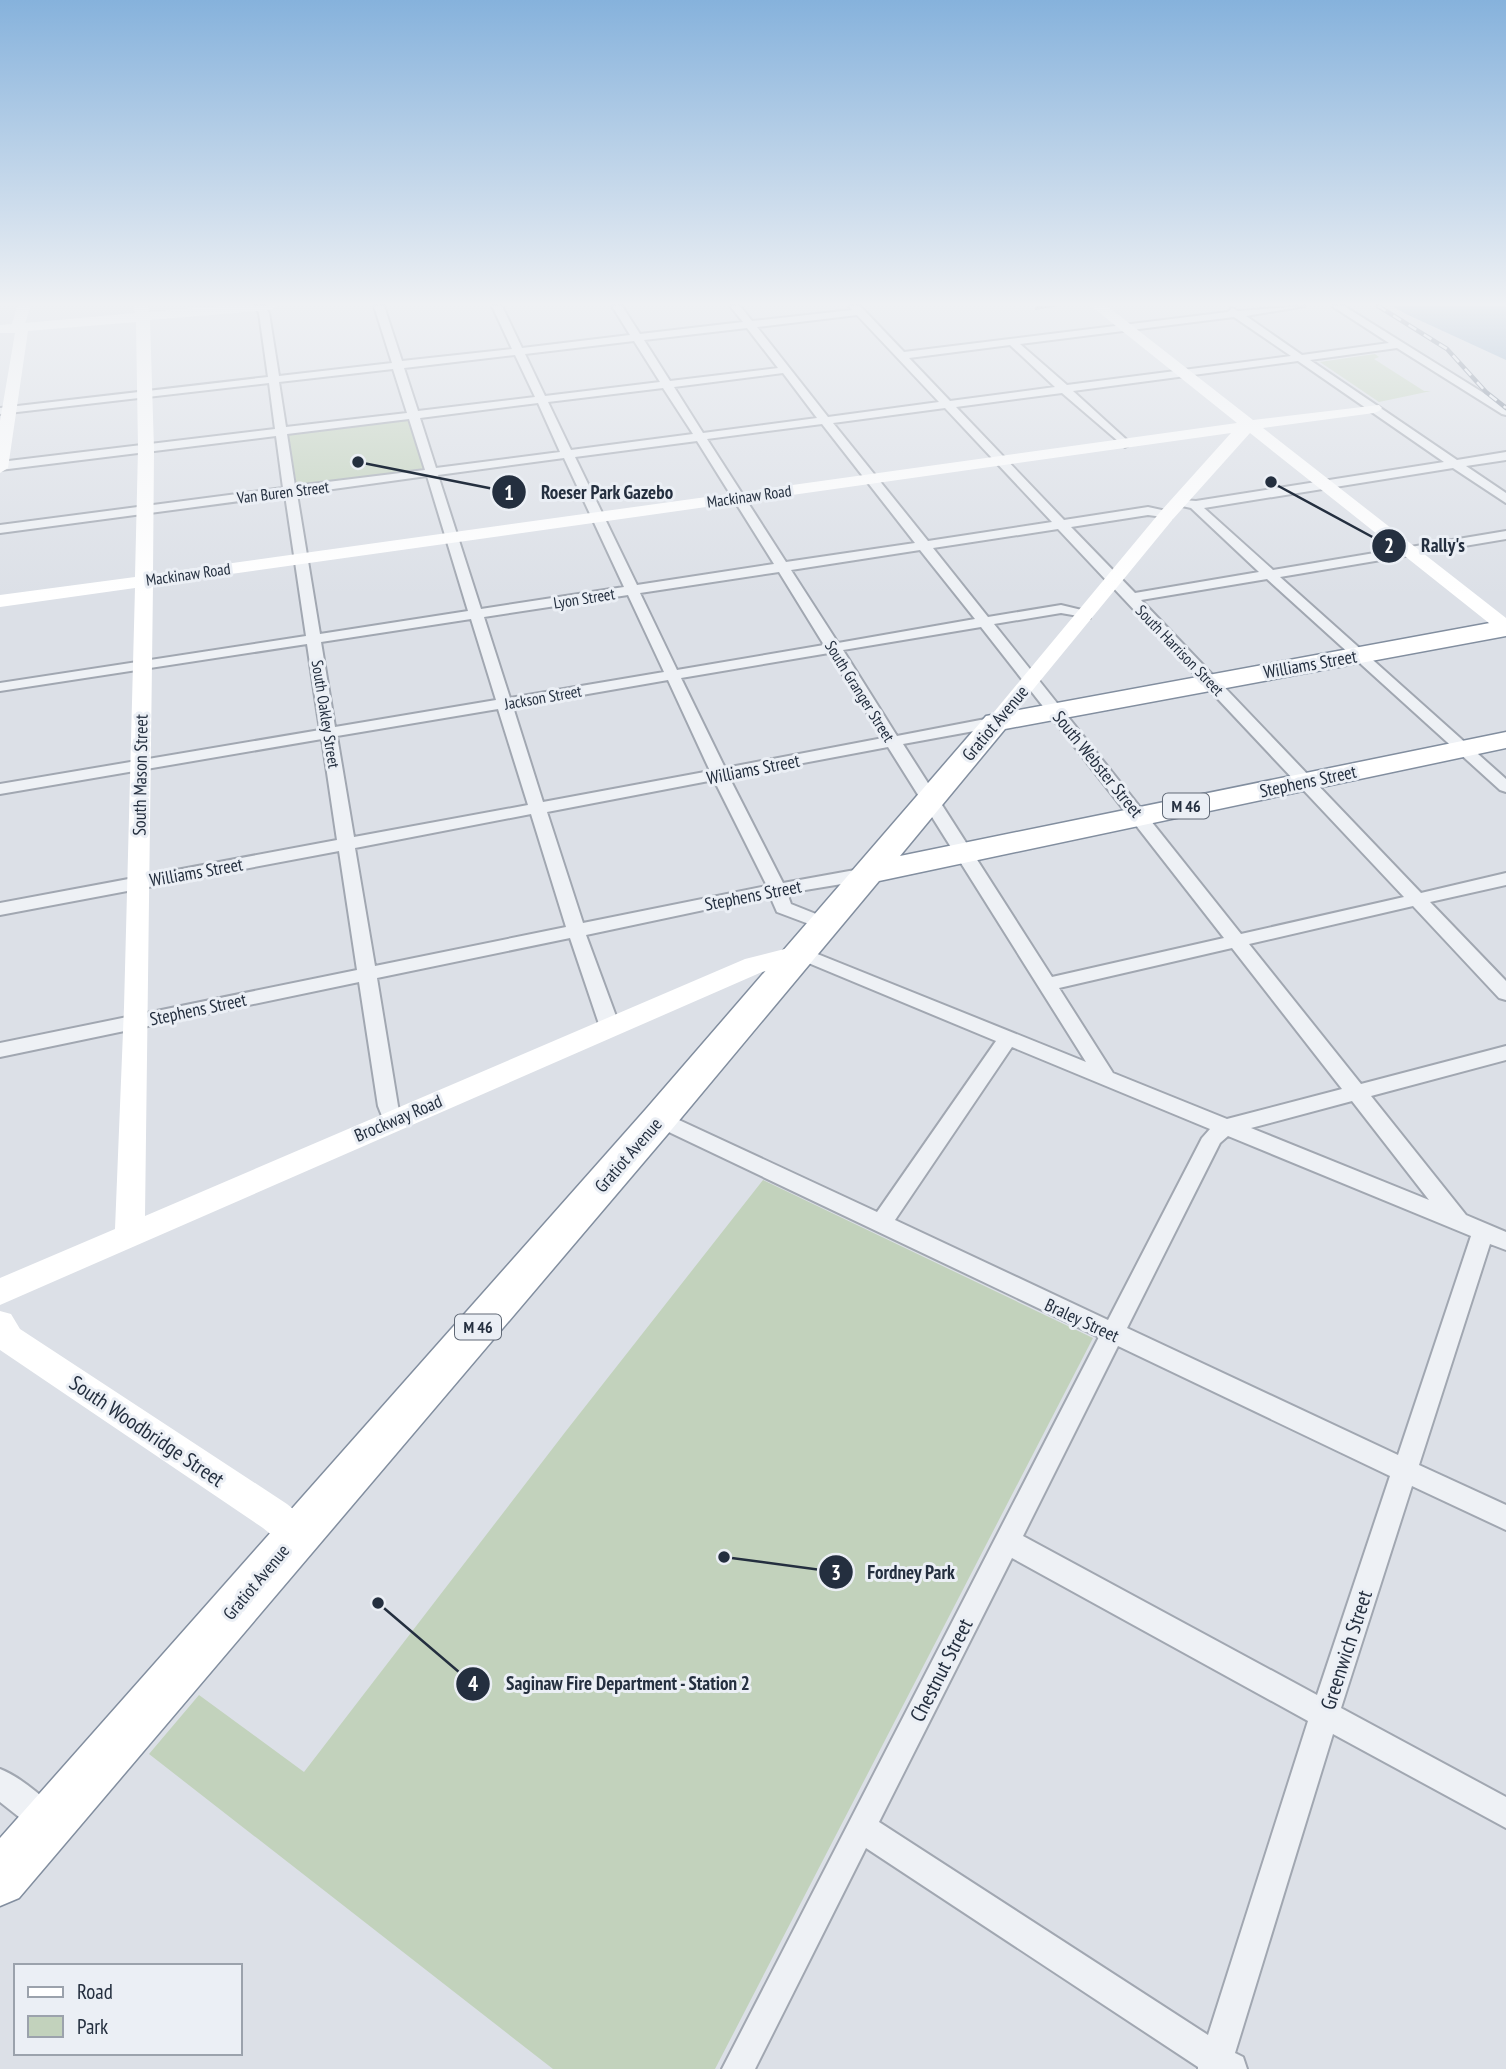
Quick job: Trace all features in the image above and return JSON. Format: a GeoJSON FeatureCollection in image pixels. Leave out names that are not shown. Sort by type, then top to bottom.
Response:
{"type":"FeatureCollection","features":[{"type":"Feature","properties":{"kind":"highway","name":"Williams Street"},"geometry":{"type":"LineString","coordinates":[[996,722],[1506,628]]}},
{"type":"Feature","properties":{"kind":"highway","name":"Gratiot Avenue"},"geometry":{"type":"LineString","coordinates":[[0,1879],[659,1119],[996,722]]}},
{"type":"Feature","properties":{"kind":"highway","name":"Stephens Street"},"geometry":{"type":"LineString","coordinates":[[866,874],[963,851],[1506,740]]}},
{"type":"Feature","properties":{"kind":"main road","name":"South Mason Street"},"geometry":{"type":"LineString","coordinates":[[130,1235],[137,1022],[145,403]]}},
{"type":"Feature","properties":{"kind":"main road"},"geometry":{"type":"LineString","coordinates":[[0,467],[5,411]]}},
{"type":"Feature","properties":{"kind":"street"},"geometry":{"type":"LineString","coordinates":[[5,411],[79,403]]}},
{"type":"Feature","properties":{"kind":"street","name":"South Oakley Street"},"geometry":{"type":"LineString","coordinates":[[277,403],[328,732],[393,1121]]}},
{"type":"Feature","properties":{"kind":"street"},"geometry":{"type":"LineString","coordinates":[[410,403],[576,931],[610,1027]]}},
{"type":"Feature","properties":{"kind":"street"},"geometry":{"type":"LineString","coordinates":[[0,467],[520,403]]}},
{"type":"Feature","properties":{"kind":"street"},"geometry":{"type":"LineString","coordinates":[[543,403],[720,775],[778,889],[783,908],[825,924]]}},
{"type":"Feature","properties":{"kind":"street","name":"South Granger Street"},"geometry":{"type":"LineString","coordinates":[[679,403],[1105,1076]]}},
{"type":"Feature","properties":{"kind":"street","name":"South Webster Street"},"geometry":{"type":"LineString","coordinates":[[810,403],[1139,815],[1356,1093],[1483,1232]]}},
{"type":"Feature","properties":{"kind":"street","name":"Van Buren Street"},"geometry":{"type":"LineString","coordinates":[[0,529],[956,403]]}},
{"type":"Feature","properties":{"kind":"street"},"geometry":{"type":"LineString","coordinates":[[1079,403],[1125,444]]}},
{"type":"Feature","properties":{"kind":"street"},"geometry":{"type":"LineString","coordinates":[[1222,403],[1506,628]]}},
{"type":"Feature","properties":{"kind":"street"},"geometry":{"type":"LineString","coordinates":[[1366,403],[1506,499]]}},
{"type":"Feature","properties":{"kind":"street"},"geometry":{"type":"LineString","coordinates":[[1491,403],[1506,412]]}},
{"type":"Feature","properties":{"kind":"street","name":"South Harrison Street"},"geometry":{"type":"LineString","coordinates":[[945,404],[1506,993]]}},
{"type":"Feature","properties":{"kind":"street","name":"Mackinaw Road"},"geometry":{"type":"LineString","coordinates":[[0,601],[1374,408]]}},
{"type":"Feature","properties":{"kind":"street","name":"Gratiot Avenue"},"geometry":{"type":"LineString","coordinates":[[996,722],[1113,581],[1181,507],[1234,438],[1250,425]]}},
{"type":"Feature","properties":{"kind":"street","name":"Lyon Street"},"geometry":{"type":"LineString","coordinates":[[0,687],[1506,456]]}},
{"type":"Feature","properties":{"kind":"street"},"geometry":{"type":"LineString","coordinates":[[1181,507],[1269,574],[1506,787]]}},
{"type":"Feature","properties":{"kind":"street"},"geometry":{"type":"LineString","coordinates":[[1131,598],[1506,535]]}},
{"type":"Feature","properties":{"kind":"street","name":"Jackson Street"},"geometry":{"type":"LineString","coordinates":[[0,789],[986,622],[1061,610],[1085,615]]}},
{"type":"Feature","properties":{"kind":"street","name":"Williams Street"},"geometry":{"type":"LineString","coordinates":[[0,909],[539,810],[996,722]]}},
{"type":"Feature","properties":{"kind":"street","name":"Stephens Street"},"geometry":{"type":"LineString","coordinates":[[0,1050],[778,889],[866,874]]}},
{"type":"Feature","properties":{"kind":"street"},"geometry":{"type":"LineString","coordinates":[[1045,985],[1506,879]]}},
{"type":"Feature","properties":{"kind":"street"},"geometry":{"type":"LineString","coordinates":[[800,953],[816,962],[1105,1076],[1483,1232]]}},
{"type":"Feature","properties":{"kind":"street","name":"Brockway Road"},"geometry":{"type":"LineString","coordinates":[[0,1292],[754,965],[800,953]]}},
{"type":"Feature","properties":{"kind":"street"},"geometry":{"type":"LineString","coordinates":[[881,1224],[1008,1039]]}},
{"type":"Feature","properties":{"kind":"street"},"geometry":{"type":"LineString","coordinates":[[1226,1127],[1506,1054]]}},
{"type":"Feature","properties":{"kind":"street","name":"Braley Street"},"geometry":{"type":"LineString","coordinates":[[659,1119],[1506,1518]]}},
{"type":"Feature","properties":{"kind":"street","name":"Chestnut Street"},"geometry":{"type":"LineString","coordinates":[[738,2069],[1212,1138],[1226,1127]]}},
{"type":"Feature","properties":{"kind":"street","name":"Greenwich Street"},"geometry":{"type":"LineString","coordinates":[[1220,2066],[1324,1716],[1483,1232]]}},
{"type":"Feature","properties":{"kind":"street","name":"South Woodbridge Street"},"geometry":{"type":"LineString","coordinates":[[0,1324],[9,1339],[275,1516],[297,1534]]}},
{"type":"Feature","properties":{"kind":"street"},"geometry":{"type":"LineString","coordinates":[[1006,1541],[1506,1813]]}},
{"type":"Feature","properties":{"kind":"street"},"geometry":{"type":"LineString","coordinates":[[0,1783],[48,1823]]}},
{"type":"Feature","properties":{"kind":"street"},"geometry":{"type":"LineString","coordinates":[[861,1827],[1220,2066]]}},
{"type":"Feature","properties":{"kind":"green space"},"geometry":{"type":"Polygon","coordinates":[[[409,418],[426,470],[297,487],[288,434],[409,418]]]}},
{"type":"Feature","properties":{"kind":"green space"},"geometry":{"type":"Polygon","coordinates":[[[763,1180],[1093,1338],[715,2069],[553,2069],[149,1754],[199,1695],[304,1772],[763,1180]]]}},
{"type":"Feature","properties":{"kind":"railway"},"geometry":{"type":"LineString","coordinates":[[1499,403],[1506,408]]}},
{"type":"Feature","properties":{"kind":"place","name":"Roeser Park Gazebo"},"geometry":{"type":"Point","coordinates":[358,462]}},
{"type":"Feature","properties":{"kind":"place","name":"Rally's"},"geometry":{"type":"Point","coordinates":[1271,482]}},
{"type":"Feature","properties":{"kind":"place","name":"Fordney Park"},"geometry":{"type":"Point","coordinates":[724,1557]}},
{"type":"Feature","properties":{"kind":"place","name":"Saginaw Fire Department - Station 2"},"geometry":{"type":"Point","coordinates":[378,1603]}}]}
